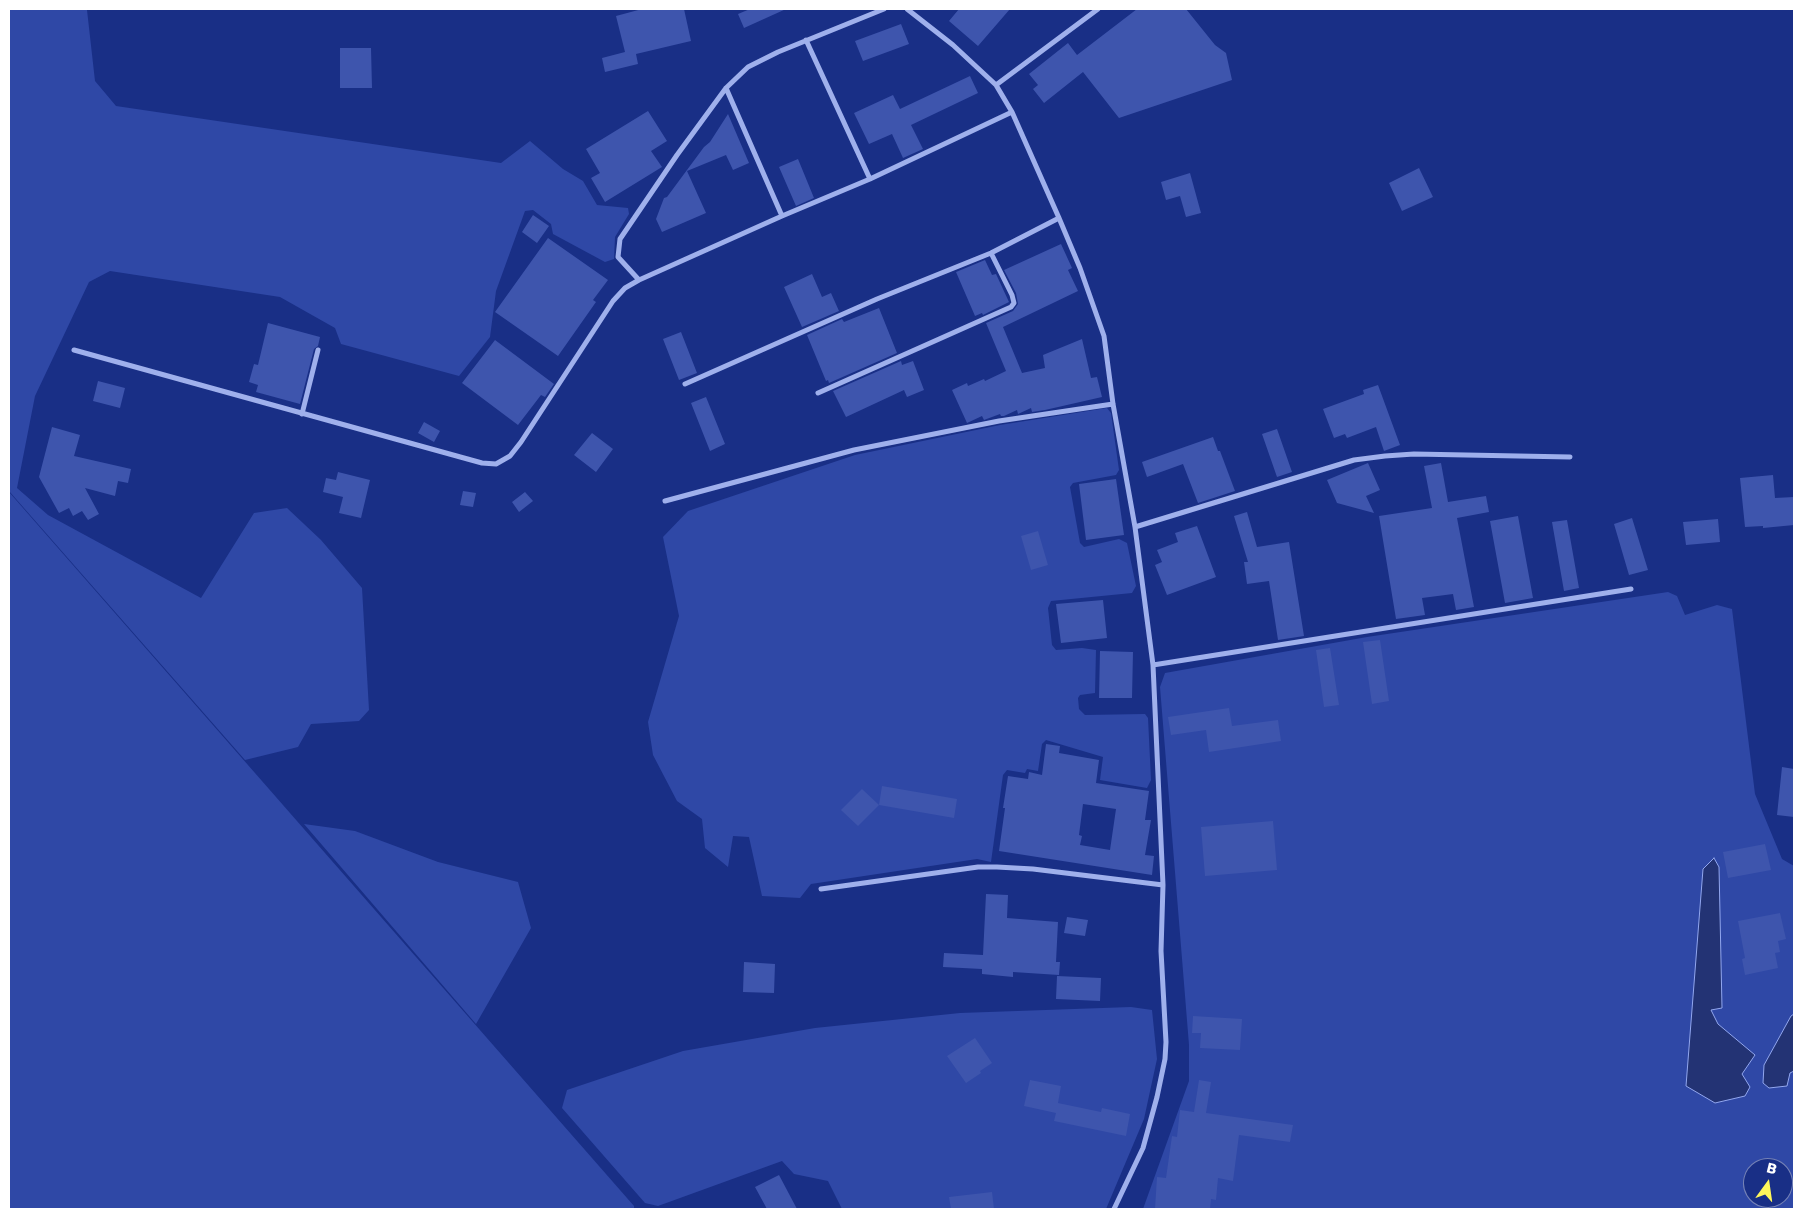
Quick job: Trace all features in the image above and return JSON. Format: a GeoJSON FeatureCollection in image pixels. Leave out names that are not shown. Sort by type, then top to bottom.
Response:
{"type":"FeatureCollection","features":[{"type":"Feature","properties":{"kind":"street"},"geometry":{"type":"LineString","coordinates":[[638,280],[618,256],[620,239],[676,154],[726,88],[748,67],[806,40],[884,9]]}},
{"type":"Feature","properties":{"kind":"street"},"geometry":{"type":"LineString","coordinates":[[907,9],[953,45],[996,85],[1012,112],[1059,218],[1080,268],[1104,336],[1113,404],[1135,526],[1153,665],[1164,885],[1161,951],[1166,1042],[1165,1059],[1152,1119],[1143,1148],[1114,1209]]}},
{"type":"Feature","properties":{"kind":"street"},"geometry":{"type":"LineString","coordinates":[[996,85],[1098,9]]}},
{"type":"Feature","properties":{"kind":"street"},"geometry":{"type":"LineString","coordinates":[[806,40],[870,179]]}},
{"type":"Feature","properties":{"kind":"street"},"geometry":{"type":"LineString","coordinates":[[726,88],[782,216]]}},
{"type":"Feature","properties":{"kind":"street"},"geometry":{"type":"LineString","coordinates":[[74,350],[482,463],[496,464],[510,456],[521,442],[613,301],[625,288],[638,280],[870,179],[1012,112]]}},
{"type":"Feature","properties":{"kind":"street"},"geometry":{"type":"LineString","coordinates":[[685,384],[877,300],[991,253],[1059,218]]}},
{"type":"Feature","properties":{"kind":"street"},"geometry":{"type":"LineString","coordinates":[[818,393],[1012,307],[1014,303],[1012,295],[991,253]]}},
{"type":"Feature","properties":{"kind":"street"},"geometry":{"type":"LineString","coordinates":[[302,414],[318,350]]}},
{"type":"Feature","properties":{"kind":"street"},"geometry":{"type":"LineString","coordinates":[[665,501],[854,450],[999,421],[1113,404]]}},
{"type":"Feature","properties":{"kind":"street"},"geometry":{"type":"LineString","coordinates":[[1135,526],[1354,460],[1414,454],[1570,457]]}},
{"type":"Feature","properties":{"kind":"street"},"geometry":{"type":"LineString","coordinates":[[1153,665],[1631,589]]}},
{"type":"Feature","properties":{"kind":"street"},"geometry":{"type":"LineString","coordinates":[[821,889],[978,867],[1033,869],[1164,885]]}},
{"type":"Feature","properties":{"kind":"shaded area"},"geometry":{"type":"Polygon","coordinates":[[[9,9],[89,9],[87,10],[95,81],[116,106],[501,163],[530,141],[563,169],[583,181],[597,205],[628,208],[629,214],[615,237],[614,259],[605,262],[553,234],[551,224],[533,210],[525,211],[496,291],[490,337],[459,376],[341,344],[335,328],[280,297],[110,271],[89,282],[35,396],[17,488],[48,515],[201,598],[254,513],[287,508],[321,540],[362,588],[369,710],[359,721],[311,724],[298,747],[245,760],[9,491],[9,9]]]}},
{"type":"Feature","properties":{"kind":"shaded area"},"geometry":{"type":"Polygon","coordinates":[[[1107,408],[1111,413],[1119,470],[1116,475],[1073,483],[1070,487],[1080,543],[1084,547],[1119,539],[1127,543],[1136,586],[1132,593],[1051,601],[1048,608],[1052,645],[1056,650],[1082,648],[1096,650],[1095,693],[1080,695],[1078,698],[1079,709],[1085,715],[1145,714],[1148,718],[1151,780],[1147,788],[1100,780],[1103,757],[1046,740],[1042,744],[1038,771],[1027,769],[1025,773],[1007,770],[1003,775],[991,862],[977,859],[811,884],[800,898],[762,896],[749,837],[733,836],[728,867],[705,848],[702,819],[677,801],[653,755],[648,722],[679,616],[663,537],[688,511],[855,455],[1000,425],[1107,408]]]}},
{"type":"Feature","properties":{"kind":"shaded area"},"geometry":{"type":"Polygon","coordinates":[[[9,492],[634,1206],[634,1209],[9,1209],[9,492]]]}},
{"type":"Feature","properties":{"kind":"shaded area"},"geometry":{"type":"Polygon","coordinates":[[[1668,592],[1677,596],[1685,615],[1717,605],[1732,609],[1755,794],[1782,859],[1794,866],[1794,1209],[1143,1209],[1189,1081],[1189,1045],[1160,687],[1165,673],[1367,637],[1668,592]]]}},
{"type":"Feature","properties":{"kind":"shaded area"},"geometry":{"type":"Polygon","coordinates":[[[304,824],[355,831],[438,862],[518,882],[531,928],[476,1024],[304,824]]]}},
{"type":"Feature","properties":{"kind":"shaded area"},"geometry":{"type":"Polygon","coordinates":[[[1714,858],[1719,867],[1722,1008],[1711,1010],[1718,1024],[1755,1055],[1742,1074],[1750,1087],[1745,1096],[1715,1103],[1686,1086],[1703,869],[1714,858]]]}},
{"type":"Feature","properties":{"kind":"shaded area"},"geometry":{"type":"Polygon","coordinates":[[[1131,1007],[1152,1010],[1157,1059],[1144,1119],[1106,1209],[842,1209],[828,1181],[794,1174],[782,1161],[658,1206],[645,1203],[562,1108],[567,1090],[683,1051],[815,1028],[960,1013],[1131,1007]]]}},
{"type":"Feature","properties":{"kind":"shaded area"},"geometry":{"type":"Polygon","coordinates":[[[1794,1014],[1794,1071],[1790,1073],[1787,1086],[1769,1088],[1763,1083],[1764,1065],[1791,1016],[1794,1014]]]}},
{"type":"Feature","properties":{"kind":"building"},"geometry":{"type":"Polygon","coordinates":[[[642,9],[684,9],[691,41],[636,54],[638,64],[605,72],[602,58],[625,52],[616,16],[642,9]]]}},
{"type":"Feature","properties":{"kind":"building"},"geometry":{"type":"Polygon","coordinates":[[[750,9],[786,9],[744,28],[738,14],[750,9]]]}},
{"type":"Feature","properties":{"kind":"building"},"geometry":{"type":"Polygon","coordinates":[[[959,9],[1010,9],[978,46],[949,21],[959,9]]]}},
{"type":"Feature","properties":{"kind":"building"},"geometry":{"type":"Polygon","coordinates":[[[1137,9],[1186,9],[1215,45],[1226,53],[1232,80],[1119,118],[1083,72],[1044,103],[1033,89],[1038,85],[1029,74],[1068,43],[1077,55],[1137,9]]]}},
{"type":"Feature","properties":{"kind":"building"},"geometry":{"type":"Polygon","coordinates":[[[901,24],[909,44],[863,61],[855,41],[901,24]]]}},
{"type":"Feature","properties":{"kind":"building"},"geometry":{"type":"Polygon","coordinates":[[[340,48],[371,48],[372,88],[340,88],[340,48]]]}},
{"type":"Feature","properties":{"kind":"building"},"geometry":{"type":"Polygon","coordinates":[[[970,76],[978,93],[911,125],[923,149],[903,158],[892,134],[869,144],[854,113],[893,95],[900,109],[970,76]]]}},
{"type":"Feature","properties":{"kind":"building"},"geometry":{"type":"Polygon","coordinates":[[[648,111],[667,141],[651,151],[662,167],[605,202],[591,178],[600,173],[586,149],[648,111]]]}},
{"type":"Feature","properties":{"kind":"building"},"geometry":{"type":"Polygon","coordinates":[[[728,114],[749,163],[733,170],[726,155],[687,171],[706,213],[662,232],[656,219],[664,198],[667,197],[704,147],[710,142],[728,114]]]}},
{"type":"Feature","properties":{"kind":"building"},"geometry":{"type":"Polygon","coordinates":[[[798,159],[814,198],[796,206],[779,167],[798,159]]]}},
{"type":"Feature","properties":{"kind":"building"},"geometry":{"type":"Polygon","coordinates":[[[1419,168],[1433,197],[1402,211],[1389,183],[1419,168]]]}},
{"type":"Feature","properties":{"kind":"building"},"geometry":{"type":"Polygon","coordinates":[[[1190,173],[1201,213],[1186,217],[1180,196],[1166,200],[1161,182],[1190,173]]]}},
{"type":"Feature","properties":{"kind":"building"},"geometry":{"type":"Polygon","coordinates":[[[533,215],[549,226],[537,243],[522,232],[533,215]]]}},
{"type":"Feature","properties":{"kind":"building"},"geometry":{"type":"Polygon","coordinates":[[[548,238],[608,280],[593,300],[596,302],[558,356],[495,312],[548,238]]]}},
{"type":"Feature","properties":{"kind":"building"},"geometry":{"type":"Polygon","coordinates":[[[1061,244],[1072,268],[1068,270],[1078,291],[1003,327],[1022,373],[1045,368],[1043,355],[1082,339],[1091,378],[1097,377],[1102,397],[1032,412],[1031,408],[1018,414],[1017,410],[1004,416],[1000,414],[984,420],[982,416],[967,423],[952,390],[967,383],[968,386],[984,379],[985,381],[1006,371],[986,323],[1013,311],[1018,304],[1016,293],[1004,270],[1061,244]]]}},
{"type":"Feature","properties":{"kind":"building"},"geometry":{"type":"Polygon","coordinates":[[[985,260],[992,275],[996,274],[1009,302],[983,315],[982,313],[975,316],[956,272],[985,260]]]}},
{"type":"Feature","properties":{"kind":"building"},"geometry":{"type":"Polygon","coordinates":[[[812,274],[822,297],[831,293],[839,311],[802,327],[784,287],[812,274]]]}},
{"type":"Feature","properties":{"kind":"building"},"geometry":{"type":"Polygon","coordinates":[[[879,308],[897,353],[829,383],[828,380],[826,381],[807,335],[842,319],[844,322],[879,308]]]}},
{"type":"Feature","properties":{"kind":"building"},"geometry":{"type":"Polygon","coordinates":[[[268,323],[320,337],[318,346],[314,349],[300,404],[256,392],[258,385],[249,382],[254,364],[258,365],[268,323]]]}},
{"type":"Feature","properties":{"kind":"building"},"geometry":{"type":"Polygon","coordinates":[[[681,332],[697,373],[679,380],[663,339],[681,332]]]}},
{"type":"Feature","properties":{"kind":"building"},"geometry":{"type":"Polygon","coordinates":[[[495,340],[554,384],[545,397],[541,395],[518,425],[462,383],[495,340]]]}},
{"type":"Feature","properties":{"kind":"building"},"geometry":{"type":"Polygon","coordinates":[[[901,361],[902,365],[913,361],[924,390],[907,397],[904,390],[846,417],[833,391],[901,361]]]}},
{"type":"Feature","properties":{"kind":"building"},"geometry":{"type":"Polygon","coordinates":[[[98,381],[125,388],[120,408],[93,401],[98,381]]]}},
{"type":"Feature","properties":{"kind":"building"},"geometry":{"type":"Polygon","coordinates":[[[1378,385],[1400,445],[1384,451],[1376,427],[1347,438],[1345,434],[1334,438],[1323,409],[1364,394],[1363,390],[1378,385]]]}},
{"type":"Feature","properties":{"kind":"building"},"geometry":{"type":"Polygon","coordinates":[[[706,397],[725,444],[710,451],[691,403],[706,397]]]}},
{"type":"Feature","properties":{"kind":"building"},"geometry":{"type":"Polygon","coordinates":[[[424,422],[440,431],[434,442],[418,433],[424,422]]]}},
{"type":"Feature","properties":{"kind":"building"},"geometry":{"type":"Polygon","coordinates":[[[52,427],[80,435],[74,456],[131,469],[128,483],[118,481],[115,496],[85,488],[99,514],[88,520],[82,511],[73,516],[69,508],[59,513],[39,477],[52,427]]]}},
{"type":"Feature","properties":{"kind":"building"},"geometry":{"type":"Polygon","coordinates":[[[1277,429],[1292,472],[1277,477],[1262,434],[1277,429]]]}},
{"type":"Feature","properties":{"kind":"building"},"geometry":{"type":"Polygon","coordinates":[[[592,433],[613,449],[596,472],[574,455],[592,433]]]}},
{"type":"Feature","properties":{"kind":"building"},"geometry":{"type":"Polygon","coordinates":[[[1213,437],[1235,491],[1198,503],[1183,464],[1147,477],[1142,462],[1213,437]]]}},
{"type":"Feature","properties":{"kind":"building"},"geometry":{"type":"Polygon","coordinates":[[[1368,463],[1380,490],[1366,496],[1374,513],[1337,503],[1327,480],[1368,463]]]}},
{"type":"Feature","properties":{"kind":"building"},"geometry":{"type":"Polygon","coordinates":[[[1441,463],[1448,502],[1486,496],[1489,512],[1457,518],[1474,607],[1456,610],[1453,594],[1422,598],[1425,615],[1396,619],[1379,516],[1432,508],[1424,466],[1441,463]]]}},
{"type":"Feature","properties":{"kind":"building"},"geometry":{"type":"Polygon","coordinates":[[[338,472],[370,480],[361,518],[339,513],[343,497],[323,492],[326,478],[336,480],[338,472]]]}},
{"type":"Feature","properties":{"kind":"building"},"geometry":{"type":"Polygon","coordinates":[[[1773,475],[1775,498],[1794,497],[1794,525],[1763,528],[1763,526],[1745,527],[1740,478],[1773,475]]]}},
{"type":"Feature","properties":{"kind":"building"},"geometry":{"type":"Polygon","coordinates":[[[1116,479],[1124,535],[1086,540],[1079,484],[1116,479]]]}},
{"type":"Feature","properties":{"kind":"building"},"geometry":{"type":"Polygon","coordinates":[[[463,491],[476,493],[473,507],[460,505],[463,491]]]}},
{"type":"Feature","properties":{"kind":"building"},"geometry":{"type":"Polygon","coordinates":[[[525,492],[533,501],[519,512],[512,502],[525,492]]]}},
{"type":"Feature","properties":{"kind":"building"},"geometry":{"type":"Polygon","coordinates":[[[1247,512],[1257,547],[1289,542],[1304,636],[1278,640],[1269,581],[1247,584],[1244,562],[1248,562],[1234,516],[1247,512]]]}},
{"type":"Feature","properties":{"kind":"building"},"geometry":{"type":"Polygon","coordinates":[[[1518,516],[1533,598],[1505,603],[1490,521],[1518,516]]]}},
{"type":"Feature","properties":{"kind":"building"},"geometry":{"type":"Polygon","coordinates":[[[1632,518],[1648,570],[1629,575],[1614,524],[1632,518]]]}},
{"type":"Feature","properties":{"kind":"building"},"geometry":{"type":"Polygon","coordinates":[[[1718,519],[1720,542],[1686,545],[1683,522],[1718,519]]]}},
{"type":"Feature","properties":{"kind":"building"},"geometry":{"type":"Polygon","coordinates":[[[1567,520],[1579,588],[1564,591],[1552,522],[1567,520]]]}},
{"type":"Feature","properties":{"kind":"building"},"geometry":{"type":"Polygon","coordinates":[[[1197,526],[1216,577],[1167,595],[1155,565],[1162,562],[1157,550],[1178,542],[1175,533],[1197,526]]]}},
{"type":"Feature","properties":{"kind":"building"},"geometry":{"type":"Polygon","coordinates":[[[1038,531],[1048,565],[1031,570],[1021,536],[1038,531]]]}},
{"type":"Feature","properties":{"kind":"building"},"geometry":{"type":"Polygon","coordinates":[[[1103,600],[1107,638],[1061,643],[1056,604],[1103,600]]]}},
{"type":"Feature","properties":{"kind":"building"},"geometry":{"type":"Polygon","coordinates":[[[1380,640],[1389,701],[1372,704],[1363,642],[1380,640]]]}},
{"type":"Feature","properties":{"kind":"building"},"geometry":{"type":"Polygon","coordinates":[[[1330,648],[1339,705],[1324,707],[1316,650],[1330,648]]]}},
{"type":"Feature","properties":{"kind":"building"},"geometry":{"type":"Polygon","coordinates":[[[1100,651],[1133,652],[1132,698],[1099,698],[1100,651]]]}},
{"type":"Feature","properties":{"kind":"building"},"geometry":{"type":"Polygon","coordinates":[[[1229,708],[1232,726],[1278,720],[1281,741],[1209,752],[1206,730],[1171,735],[1168,717],[1229,708]]]}},
{"type":"Feature","properties":{"kind":"building"},"geometry":{"type":"Polygon","coordinates":[[[1046,744],[1060,746],[1059,753],[1099,760],[1096,783],[1149,791],[1145,820],[1151,820],[1145,855],[1154,856],[1152,875],[999,851],[1008,776],[1028,779],[1029,772],[1042,775],[1046,744]],[[1083,804],[1079,835],[1082,836],[1080,845],[1110,850],[1116,809],[1083,804]]]}},
{"type":"Feature","properties":{"kind":"building"},"geometry":{"type":"Polygon","coordinates":[[[1782,767],[1794,769],[1794,817],[1777,815],[1782,767]]]}},
{"type":"Feature","properties":{"kind":"building"},"geometry":{"type":"Polygon","coordinates":[[[882,786],[957,799],[954,818],[879,805],[882,786]]]}},
{"type":"Feature","properties":{"kind":"building"},"geometry":{"type":"Polygon","coordinates":[[[862,789],[879,805],[858,826],[841,810],[862,789]]]}},
{"type":"Feature","properties":{"kind":"building"},"geometry":{"type":"Polygon","coordinates":[[[1273,821],[1277,870],[1205,876],[1201,827],[1273,821]]]}},
{"type":"Feature","properties":{"kind":"building"},"geometry":{"type":"Polygon","coordinates":[[[1765,844],[1771,870],[1728,878],[1723,852],[1765,844]]]}},
{"type":"Feature","properties":{"kind":"building"},"geometry":{"type":"Polygon","coordinates":[[[986,894],[1008,895],[1007,918],[1058,922],[1056,962],[1060,962],[1059,975],[1013,972],[1013,977],[982,974],[982,969],[943,967],[944,953],[983,955],[986,894]]]}},
{"type":"Feature","properties":{"kind":"building"},"geometry":{"type":"Polygon","coordinates":[[[1780,913],[1786,939],[1778,941],[1780,952],[1775,953],[1778,968],[1745,975],[1742,959],[1745,958],[1738,921],[1780,913]]]}},
{"type":"Feature","properties":{"kind":"building"},"geometry":{"type":"Polygon","coordinates":[[[1067,917],[1088,920],[1085,936],[1064,933],[1067,917]]]}},
{"type":"Feature","properties":{"kind":"building"},"geometry":{"type":"Polygon","coordinates":[[[744,962],[775,964],[774,993],[743,992],[744,962]]]}},
{"type":"Feature","properties":{"kind":"building"},"geometry":{"type":"Polygon","coordinates":[[[1057,976],[1101,978],[1100,1001],[1056,999],[1057,976]]]}},
{"type":"Feature","properties":{"kind":"building"},"geometry":{"type":"Polygon","coordinates":[[[1193,1016],[1242,1019],[1240,1050],[1200,1048],[1201,1033],[1192,1033],[1193,1016]]]}},
{"type":"Feature","properties":{"kind":"building"},"geometry":{"type":"Polygon","coordinates":[[[975,1038],[992,1063],[966,1083],[947,1056],[975,1038]]]}},
{"type":"Feature","properties":{"kind":"building"},"geometry":{"type":"Polygon","coordinates":[[[1030,1080],[1061,1086],[1058,1103],[1101,1112],[1102,1108],[1130,1114],[1126,1136],[1054,1121],[1056,1113],[1024,1106],[1030,1080]]]}},
{"type":"Feature","properties":{"kind":"building"},"geometry":{"type":"Polygon","coordinates":[[[1199,1080],[1211,1082],[1206,1113],[1293,1125],[1290,1142],[1239,1135],[1233,1181],[1218,1178],[1216,1200],[1211,1199],[1210,1209],[1155,1209],[1157,1177],[1166,1178],[1172,1136],[1177,1137],[1180,1110],[1194,1112],[1199,1080]]]}},
{"type":"Feature","properties":{"kind":"building"},"geometry":{"type":"Polygon","coordinates":[[[779,1175],[797,1209],[767,1209],[755,1187],[779,1175]]]}},
{"type":"Feature","properties":{"kind":"building"},"geometry":{"type":"Polygon","coordinates":[[[992,1192],[994,1209],[951,1209],[949,1197],[992,1192]]]}}]}
